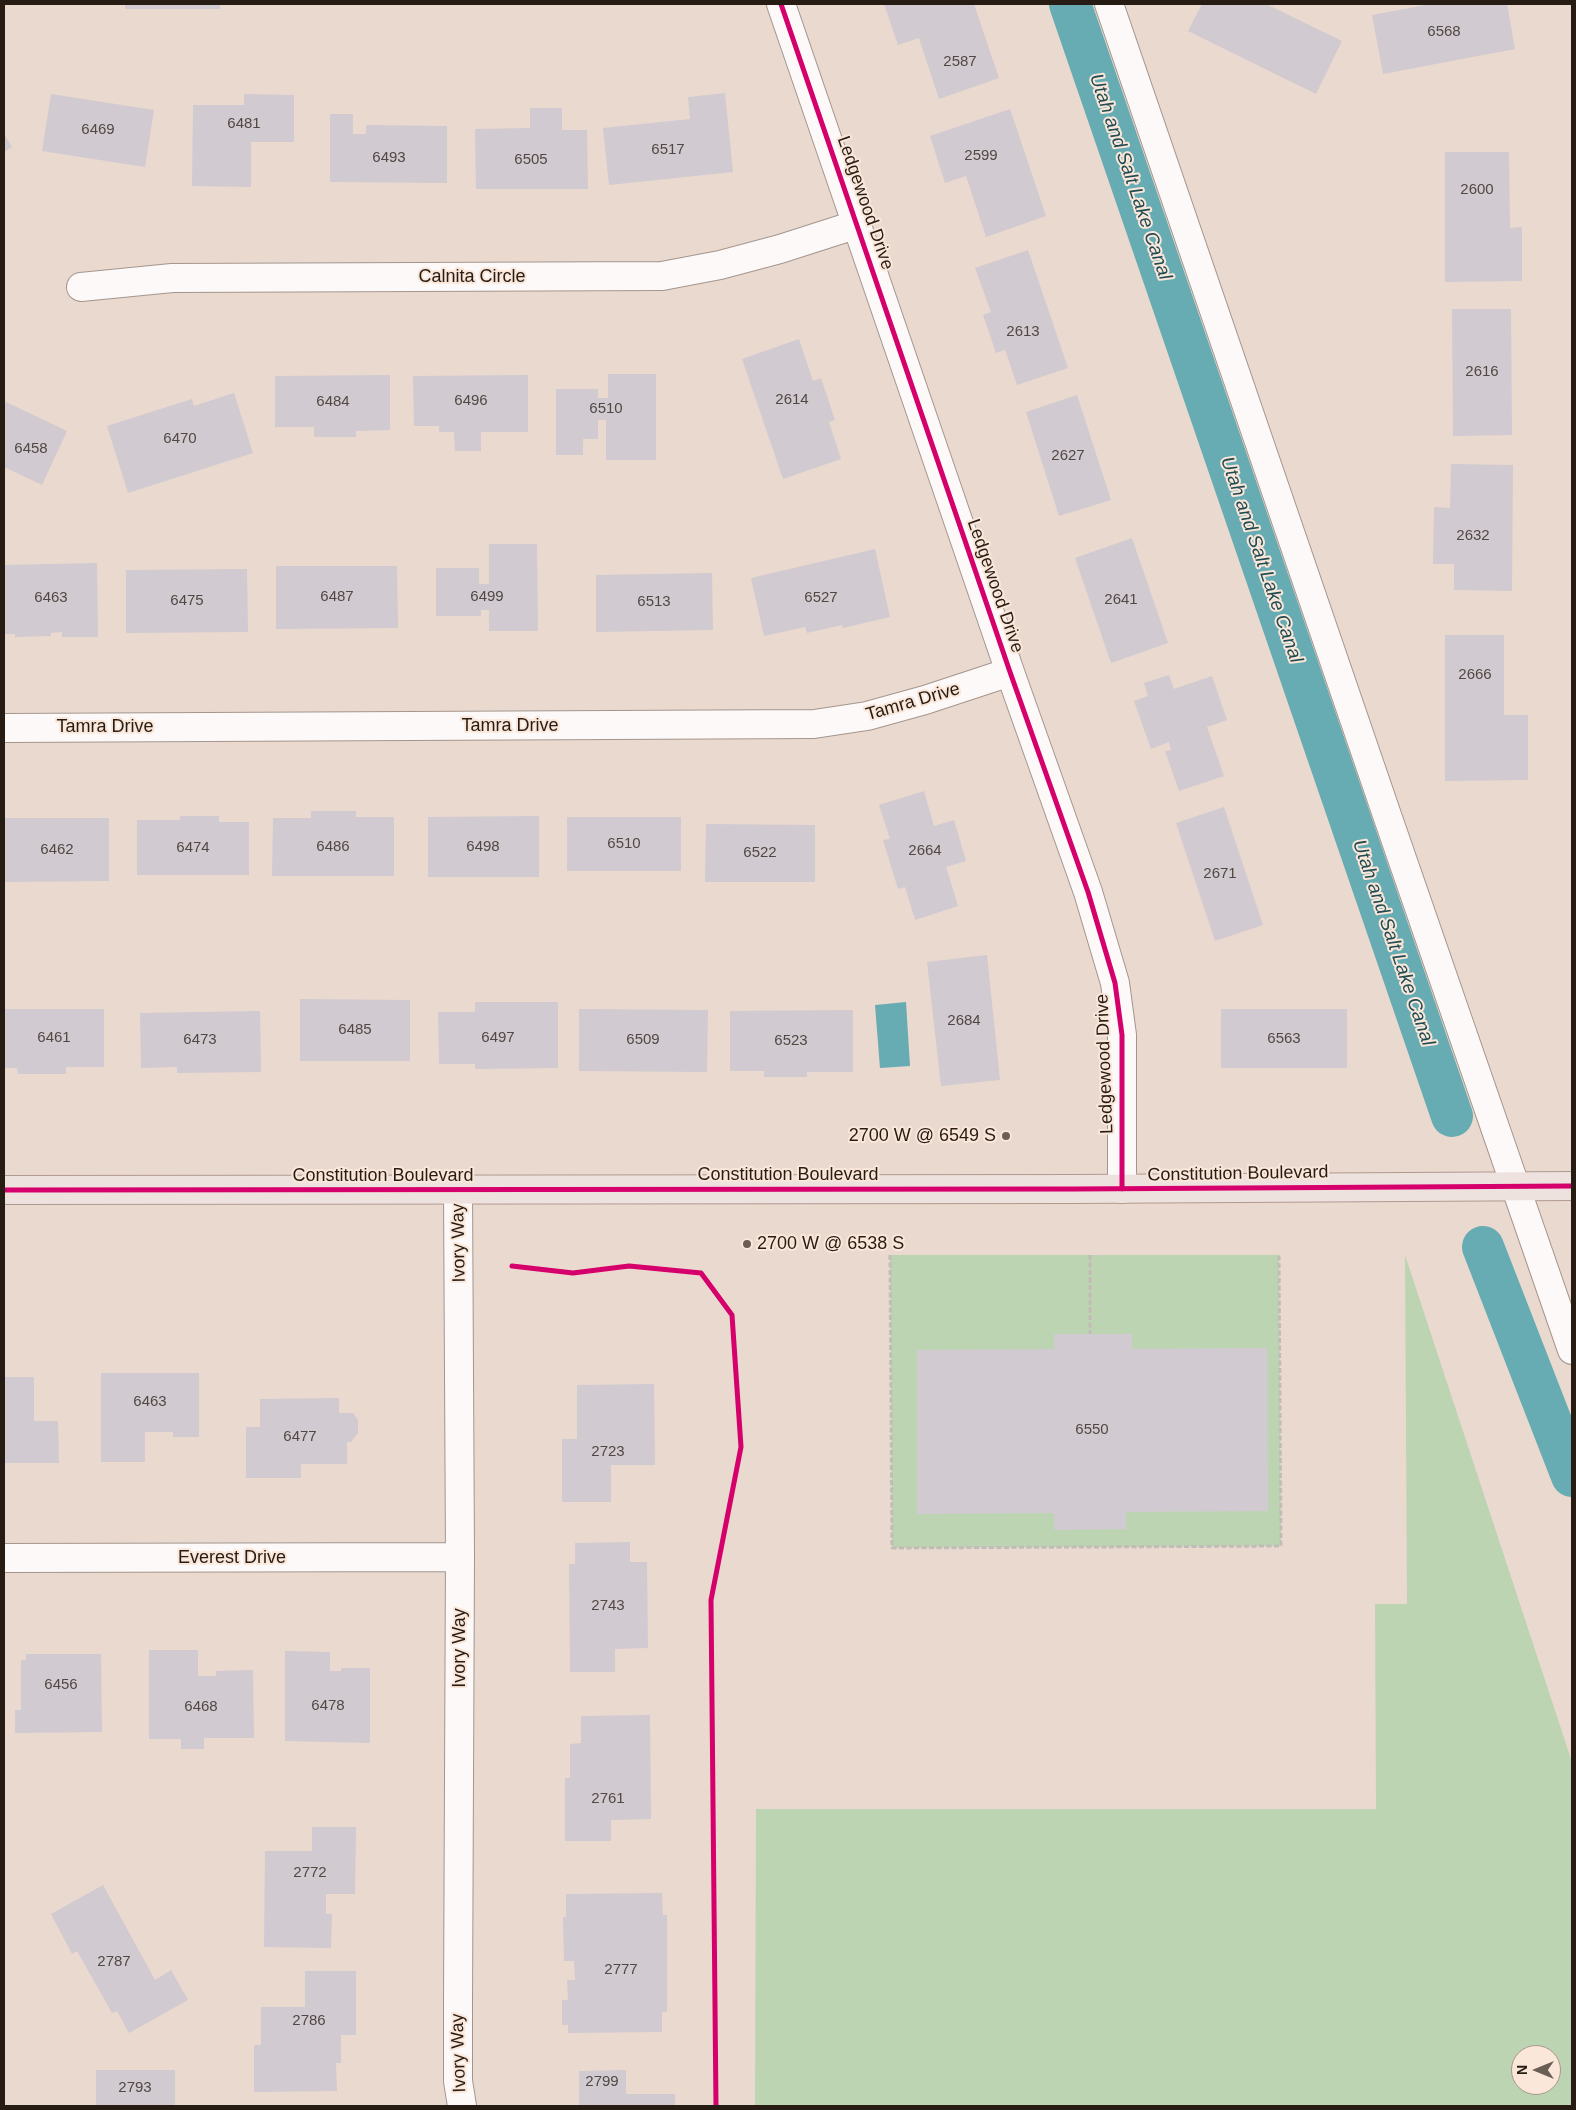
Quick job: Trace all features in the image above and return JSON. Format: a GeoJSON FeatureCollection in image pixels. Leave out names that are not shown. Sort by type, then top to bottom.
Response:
{"type":"FeatureCollection","features":[{"type":"Feature","properties":{"kind":"main road","name":"Constitution Boulevard"},"geometry":{"type":"LineString","coordinates":[[4,1190],[1122,1189],[1572,1186]]}},
{"type":"Feature","properties":{"kind":"street","name":"Ledgewood Drive"},"geometry":{"type":"LineString","coordinates":[[781,4],[1010,672],[1088,892],[1116,983],[1122,1035],[1122,1189]]}},
{"type":"Feature","properties":{"kind":"street"},"geometry":{"type":"LineString","coordinates":[[1109,4],[1572,1350]]}},
{"type":"Feature","properties":{"kind":"street","name":"Calnita Circle"},"geometry":{"type":"LineString","coordinates":[[81,287],[172,278],[662,276],[746,258],[858,224]]}},
{"type":"Feature","properties":{"kind":"street","name":"Tamra Drive"},"geometry":{"type":"LineString","coordinates":[[4,728],[814,724],[867,716],[1010,672]]}},
{"type":"Feature","properties":{"kind":"street","name":"Ivory Way"},"geometry":{"type":"LineString","coordinates":[[458,1190],[460,1557],[458,2081],[462,2106]]}},
{"type":"Feature","properties":{"kind":"street","name":"Everest Drive"},"geometry":{"type":"LineString","coordinates":[[4,1558],[460,1557]]}},
{"type":"Feature","properties":{"kind":"path"},"geometry":{"type":"LineString","coordinates":[[890,1255],[892,1548],[1281,1546],[1279,1255]]}},
{"type":"Feature","properties":{"kind":"path"},"geometry":{"type":"LineString","coordinates":[[1090,1255],[1090,1334]]}},
{"type":"Feature","properties":{"kind":"path"},"geometry":{"type":"LineString","coordinates":[[512,1266],[572,1273],[629,1266],[701,1273],[732,1315],[741,1447],[711,1600],[716,2106]]}},
{"type":"Feature","properties":{"kind":"green space"},"geometry":{"type":"Polygon","coordinates":[[[890,1255],[1279,1255],[1281,1546],[892,1548],[890,1255]]]}},
{"type":"Feature","properties":{"kind":"green space"},"geometry":{"type":"Polygon","coordinates":[[[1405,1255],[1572,1762],[1572,2106],[755,2106],[756,1809],[1376,1809],[1375,1604],[1407,1604],[1405,1255]]]}},
{"type":"Feature","properties":{"kind":"water"},"geometry":{"type":"Polygon","coordinates":[[[906,1002],[910,1066],[880,1068],[875,1005],[906,1002]]]}},
{"type":"Feature","properties":{"kind":"building"},"geometry":{"type":"Polygon","coordinates":[[[125,4],[220,4],[220,9],[125,9],[125,4]]]}},
{"type":"Feature","properties":{"kind":"building"},"geometry":{"type":"Polygon","coordinates":[[[884,4],[974,4],[999,78],[939,99],[919,38],[898,45],[884,4]]]}},
{"type":"Feature","properties":{"kind":"building"},"geometry":{"type":"Polygon","coordinates":[[[1202,4],[1266,4],[1342,41],[1316,94],[1188,31],[1202,4]]]}},
{"type":"Feature","properties":{"kind":"building"},"geometry":{"type":"Polygon","coordinates":[[[1431,4],[1507,4],[1515,49],[1383,74],[1372,15],[1431,4]]]}},
{"type":"Feature","properties":{"kind":"building"},"geometry":{"type":"Polygon","coordinates":[[[725,93],[733,172],[609,185],[603,128],[690,119],[688,97],[725,93]]]}},
{"type":"Feature","properties":{"kind":"building"},"geometry":{"type":"Polygon","coordinates":[[[51,94],[154,110],[145,167],[42,151],[51,94]]]}},
{"type":"Feature","properties":{"kind":"building"},"geometry":{"type":"Polygon","coordinates":[[[244,94],[294,95],[294,142],[251,142],[251,187],[192,186],[193,105],[244,105],[244,94]]]}},
{"type":"Feature","properties":{"kind":"building"},"geometry":{"type":"Polygon","coordinates":[[[530,108],[562,108],[562,130],[587,130],[588,189],[476,189],[475,129],[530,128],[530,108]]]}},
{"type":"Feature","properties":{"kind":"building"},"geometry":{"type":"Polygon","coordinates":[[[1010,109],[1046,216],[986,237],[966,176],[945,183],[930,136],[1010,109]]]}},
{"type":"Feature","properties":{"kind":"building"},"geometry":{"type":"Polygon","coordinates":[[[330,114],[353,114],[353,134],[366,134],[366,125],[447,126],[447,183],[330,182],[330,114]]]}},
{"type":"Feature","properties":{"kind":"building"},"geometry":{"type":"Polygon","coordinates":[[[4,134],[12,147],[4,152],[4,134]]]}},
{"type":"Feature","properties":{"kind":"building"},"geometry":{"type":"Polygon","coordinates":[[[1445,152],[1509,152],[1510,228],[1522,227],[1522,281],[1445,282],[1445,152]]]}},
{"type":"Feature","properties":{"kind":"building"},"geometry":{"type":"Polygon","coordinates":[[[1028,250],[1068,368],[1017,385],[1005,350],[996,353],[983,315],[991,312],[975,268],[1028,250]]]}},
{"type":"Feature","properties":{"kind":"building"},"geometry":{"type":"Polygon","coordinates":[[[1452,309],[1511,309],[1512,435],[1453,436],[1452,309]]]}},
{"type":"Feature","properties":{"kind":"building"},"geometry":{"type":"Polygon","coordinates":[[[799,339],[813,381],[821,378],[835,420],[829,422],[841,459],[783,479],[742,359],[799,339]]]}},
{"type":"Feature","properties":{"kind":"building"},"geometry":{"type":"Polygon","coordinates":[[[608,374],[656,374],[656,460],[606,460],[606,420],[598,420],[598,439],[583,439],[583,455],[556,455],[556,389],[598,389],[598,398],[608,398],[608,374]]]}},
{"type":"Feature","properties":{"kind":"building"},"geometry":{"type":"Polygon","coordinates":[[[390,375],[390,430],[356,431],[356,437],[314,437],[314,427],[275,427],[275,376],[390,375]]]}},
{"type":"Feature","properties":{"kind":"building"},"geometry":{"type":"Polygon","coordinates":[[[528,375],[528,432],[481,432],[481,451],[455,451],[454,432],[439,432],[439,426],[414,426],[413,376],[528,375]]]}},
{"type":"Feature","properties":{"kind":"building"},"geometry":{"type":"Polygon","coordinates":[[[234,393],[253,453],[128,493],[107,426],[192,399],[194,406],[234,393]]]}},
{"type":"Feature","properties":{"kind":"building"},"geometry":{"type":"Polygon","coordinates":[[[1077,395],[1111,500],[1059,516],[1026,412],[1077,395]]]}},
{"type":"Feature","properties":{"kind":"building"},"geometry":{"type":"Polygon","coordinates":[[[4,401],[67,431],[42,485],[4,467],[4,401]]]}},
{"type":"Feature","properties":{"kind":"building"},"geometry":{"type":"Polygon","coordinates":[[[1451,464],[1513,465],[1512,591],[1454,590],[1454,564],[1433,564],[1434,507],[1450,508],[1451,464]]]}},
{"type":"Feature","properties":{"kind":"building"},"geometry":{"type":"Polygon","coordinates":[[[1132,538],[1168,643],[1111,663],[1075,558],[1132,538]]]}},
{"type":"Feature","properties":{"kind":"building"},"geometry":{"type":"Polygon","coordinates":[[[489,544],[537,544],[538,631],[489,631],[489,610],[481,610],[481,616],[436,616],[436,568],[479,568],[479,584],[489,584],[489,544]]]}},
{"type":"Feature","properties":{"kind":"building"},"geometry":{"type":"Polygon","coordinates":[[[875,549],[890,617],[843,628],[842,625],[807,633],[805,627],[764,636],[751,578],[875,549]]]}},
{"type":"Feature","properties":{"kind":"building"},"geometry":{"type":"Polygon","coordinates":[[[97,563],[98,637],[62,637],[62,632],[51,633],[51,636],[15,637],[15,634],[4,634],[4,565],[97,563]]]}},
{"type":"Feature","properties":{"kind":"building"},"geometry":{"type":"Polygon","coordinates":[[[276,566],[397,566],[398,628],[276,629],[276,566]]]}},
{"type":"Feature","properties":{"kind":"building"},"geometry":{"type":"Polygon","coordinates":[[[247,569],[248,632],[126,633],[126,570],[247,569]]]}},
{"type":"Feature","properties":{"kind":"building"},"geometry":{"type":"Polygon","coordinates":[[[712,573],[713,630],[596,632],[596,575],[712,573]]]}},
{"type":"Feature","properties":{"kind":"building"},"geometry":{"type":"Polygon","coordinates":[[[1445,635],[1504,635],[1504,715],[1528,715],[1528,780],[1445,781],[1445,635]]]}},
{"type":"Feature","properties":{"kind":"building"},"geometry":{"type":"Polygon","coordinates":[[[1169,675],[1174,689],[1212,676],[1227,720],[1207,727],[1224,776],[1179,791],[1165,751],[1171,750],[1169,742],[1151,749],[1134,701],[1148,696],[1144,683],[1169,675]]]}},
{"type":"Feature","properties":{"kind":"building"},"geometry":{"type":"Polygon","coordinates":[[[924,791],[934,826],[954,820],[966,861],[946,867],[958,906],[915,920],[905,887],[898,889],[883,840],[890,839],[879,805],[924,791]]]}},
{"type":"Feature","properties":{"kind":"building"},"geometry":{"type":"Polygon","coordinates":[[[1224,807],[1263,925],[1215,941],[1176,823],[1224,807]]]}},
{"type":"Feature","properties":{"kind":"building"},"geometry":{"type":"Polygon","coordinates":[[[311,811],[356,811],[356,817],[394,817],[394,876],[272,876],[273,818],[311,818],[311,811]]]}},
{"type":"Feature","properties":{"kind":"building"},"geometry":{"type":"Polygon","coordinates":[[[180,816],[219,816],[219,822],[249,822],[249,875],[137,875],[137,820],[180,820],[180,816]]]}},
{"type":"Feature","properties":{"kind":"building"},"geometry":{"type":"Polygon","coordinates":[[[539,816],[539,877],[428,877],[428,817],[539,816]]]}},
{"type":"Feature","properties":{"kind":"building"},"geometry":{"type":"Polygon","coordinates":[[[567,817],[681,817],[681,871],[567,871],[567,817]]]}},
{"type":"Feature","properties":{"kind":"building"},"geometry":{"type":"Polygon","coordinates":[[[4,818],[109,818],[109,881],[4,882],[4,818]]]}},
{"type":"Feature","properties":{"kind":"building"},"geometry":{"type":"Polygon","coordinates":[[[706,824],[815,825],[815,882],[705,882],[706,824]]]}},
{"type":"Feature","properties":{"kind":"building"},"geometry":{"type":"Polygon","coordinates":[[[987,955],[1000,1080],[941,1086],[927,962],[987,955]]]}},
{"type":"Feature","properties":{"kind":"building"},"geometry":{"type":"Polygon","coordinates":[[[300,999],[410,1000],[410,1061],[300,1061],[300,999]]]}},
{"type":"Feature","properties":{"kind":"building"},"geometry":{"type":"Polygon","coordinates":[[[475,1002],[558,1002],[558,1068],[475,1069],[475,1064],[439,1064],[438,1012],[475,1012],[475,1002]]]}},
{"type":"Feature","properties":{"kind":"building"},"geometry":{"type":"Polygon","coordinates":[[[4,1009],[104,1009],[104,1067],[66,1067],[66,1074],[18,1074],[17,1068],[4,1068],[4,1009]]]}},
{"type":"Feature","properties":{"kind":"building"},"geometry":{"type":"Polygon","coordinates":[[[579,1009],[708,1010],[707,1072],[579,1071],[579,1009]]]}},
{"type":"Feature","properties":{"kind":"building"},"geometry":{"type":"Polygon","coordinates":[[[1221,1009],[1347,1009],[1347,1068],[1221,1068],[1221,1009]]]}},
{"type":"Feature","properties":{"kind":"building"},"geometry":{"type":"Polygon","coordinates":[[[853,1010],[853,1072],[807,1072],[807,1077],[764,1077],[764,1071],[730,1071],[730,1011],[853,1010]]]}},
{"type":"Feature","properties":{"kind":"building"},"geometry":{"type":"Polygon","coordinates":[[[260,1011],[261,1072],[177,1073],[177,1067],[141,1068],[140,1013],[260,1011]]]}},
{"type":"Feature","properties":{"kind":"building"},"geometry":{"type":"Polygon","coordinates":[[[1054,1334],[1132,1334],[1132,1349],[1267,1348],[1268,1511],[1126,1512],[1126,1529],[1054,1530],[1054,1513],[917,1514],[917,1350],[1054,1349],[1054,1334]]]}},
{"type":"Feature","properties":{"kind":"building"},"geometry":{"type":"Polygon","coordinates":[[[101,1373],[199,1373],[199,1437],[173,1437],[173,1432],[145,1432],[145,1462],[101,1462],[101,1373]]]}},
{"type":"Feature","properties":{"kind":"building"},"geometry":{"type":"Polygon","coordinates":[[[4,1377],[34,1377],[34,1421],[58,1421],[59,1463],[4,1463],[4,1377]]]}},
{"type":"Feature","properties":{"kind":"building"},"geometry":{"type":"Polygon","coordinates":[[[654,1384],[655,1465],[611,1465],[611,1502],[562,1502],[562,1439],[577,1439],[577,1385],[654,1384]]]}},
{"type":"Feature","properties":{"kind":"building"},"geometry":{"type":"Polygon","coordinates":[[[339,1398],[339,1413],[353,1413],[358,1420],[358,1433],[351,1442],[347,1442],[347,1464],[301,1464],[301,1478],[246,1478],[246,1427],[260,1427],[260,1399],[339,1398]]]}},
{"type":"Feature","properties":{"kind":"building"},"geometry":{"type":"Polygon","coordinates":[[[630,1542],[630,1562],[647,1562],[648,1648],[615,1649],[615,1672],[570,1672],[569,1564],[575,1564],[575,1543],[630,1542]]]}},
{"type":"Feature","properties":{"kind":"building"},"geometry":{"type":"Polygon","coordinates":[[[149,1650],[198,1650],[198,1676],[216,1676],[216,1671],[253,1670],[254,1738],[204,1738],[204,1749],[181,1749],[181,1739],[149,1739],[149,1650]]]}},
{"type":"Feature","properties":{"kind":"building"},"geometry":{"type":"Polygon","coordinates":[[[285,1651],[330,1652],[330,1671],[341,1671],[341,1668],[370,1668],[370,1743],[285,1741],[285,1651]]]}},
{"type":"Feature","properties":{"kind":"building"},"geometry":{"type":"Polygon","coordinates":[[[26,1654],[101,1654],[102,1732],[15,1733],[15,1710],[21,1710],[21,1660],[26,1660],[26,1654]]]}},
{"type":"Feature","properties":{"kind":"building"},"geometry":{"type":"Polygon","coordinates":[[[650,1715],[651,1819],[611,1820],[611,1841],[565,1841],[565,1778],[570,1778],[570,1744],[581,1743],[581,1716],[650,1715]]]}},
{"type":"Feature","properties":{"kind":"building"},"geometry":{"type":"Polygon","coordinates":[[[312,1827],[356,1827],[355,1894],[326,1894],[326,1914],[332,1914],[331,1948],[264,1947],[265,1851],[312,1851],[312,1827]]]}},
{"type":"Feature","properties":{"kind":"building"},"geometry":{"type":"Polygon","coordinates":[[[103,1885],[155,1980],[171,1970],[188,2000],[129,2033],[117,2011],[112,2013],[77,1951],[72,1954],[51,1914],[103,1885]]]}},
{"type":"Feature","properties":{"kind":"building"},"geometry":{"type":"Polygon","coordinates":[[[662,1893],[663,1915],[667,1915],[667,2012],[662,2012],[662,2032],[568,2033],[568,2025],[562,2025],[562,2000],[568,2000],[567,1980],[575,1980],[574,1961],[564,1961],[563,1917],[566,1917],[566,1894],[662,1893]]]}},
{"type":"Feature","properties":{"kind":"building"},"geometry":{"type":"Polygon","coordinates":[[[305,1971],[356,1971],[356,2035],[341,2035],[341,2063],[336,2063],[337,2091],[254,2092],[254,2045],[261,2045],[261,2007],[305,2007],[305,1971]]]}},
{"type":"Feature","properties":{"kind":"building"},"geometry":{"type":"Polygon","coordinates":[[[96,2070],[175,2070],[175,2106],[96,2106],[96,2070]]]}},
{"type":"Feature","properties":{"kind":"building"},"geometry":{"type":"Polygon","coordinates":[[[626,2070],[626,2094],[675,2094],[675,2106],[579,2106],[579,2071],[626,2070]]]}},
{"type":"Feature","properties":{"kind":"waterway","name":"Utah and Salt Lake Canal"},"geometry":{"type":"LineString","coordinates":[[1070,4],[1452,1116]]}},
{"type":"Feature","properties":{"kind":"waterway","name":"Utah and Salt Lake Canal"},"geometry":{"type":"LineString","coordinates":[[1483,1247],[1572,1476]]}},
{"type":"Feature","properties":{"kind":"cycle path"},"geometry":{"type":"LineString","coordinates":[[781,4],[1010,672],[1088,892],[1115,983],[1122,1035],[1122,1189]]}},
{"type":"Feature","properties":{"kind":"cycle path"},"geometry":{"type":"LineString","coordinates":[[4,1190],[1074,1189],[1572,1186]]}},
{"type":"Feature","properties":{"kind":"cycle path"},"geometry":{"type":"LineString","coordinates":[[512,1266],[573,1273],[629,1266],[701,1273],[732,1315],[741,1447],[711,1600],[716,2106]]}},
{"type":"Feature","properties":{"kind":"place","name":"2700 W @ 6549 S"},"geometry":{"type":"Point","coordinates":[1006,1136]}},
{"type":"Feature","properties":{"kind":"place","name":"2700 W @ 6538 S"},"geometry":{"type":"Point","coordinates":[747,1244]}}]}
